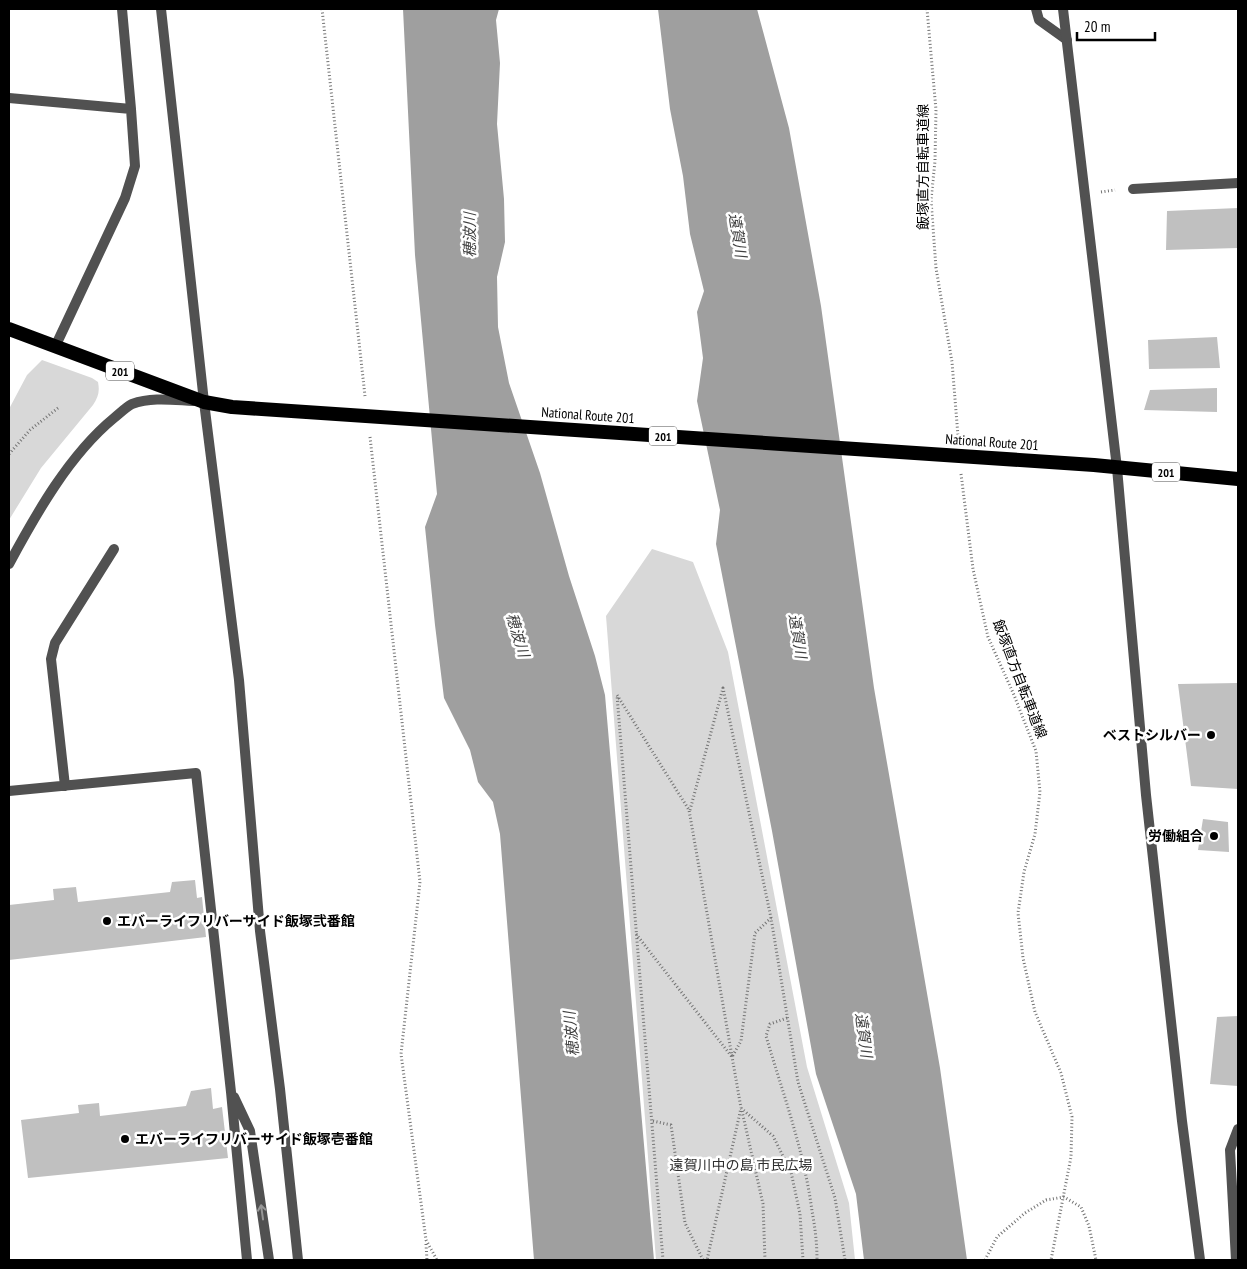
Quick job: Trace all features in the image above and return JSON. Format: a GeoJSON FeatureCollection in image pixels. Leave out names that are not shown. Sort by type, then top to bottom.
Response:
{"type":"FeatureCollection","features":[{"type":"Feature","properties":{"kind":"highway","name":"National Route 201"},"geometry":{"type":"LineString","coordinates":[[9,329],[204,402],[232,407],[1094,466],[1238,479]]}},
{"type":"Feature","properties":{"kind":"street"},"geometry":{"type":"LineString","coordinates":[[55,347],[126,198],[135,166],[122,9]]}},
{"type":"Feature","properties":{"kind":"street"},"geometry":{"type":"LineString","coordinates":[[161,9],[204,402],[239,680],[260,930],[280,1089],[298,1260]]}},
{"type":"Feature","properties":{"kind":"street"},"geometry":{"type":"LineString","coordinates":[[1036,9],[1039,20],[1067,40]]}},
{"type":"Feature","properties":{"kind":"street"},"geometry":{"type":"LineString","coordinates":[[1064,10],[1117,468],[1146,795],[1182,1121],[1200,1260]]}},
{"type":"Feature","properties":{"kind":"street"},"geometry":{"type":"LineString","coordinates":[[9,98],[131,109]]}},
{"type":"Feature","properties":{"kind":"street"},"geometry":{"type":"LineString","coordinates":[[1133,189],[1238,183]]}},
{"type":"Feature","properties":{"kind":"street"},"geometry":{"type":"LineString","coordinates":[[9,564],[29,526],[64,471],[105,426],[131,405],[156,399],[204,402]]}},
{"type":"Feature","properties":{"kind":"street"},"geometry":{"type":"LineString","coordinates":[[65,786],[51,659],[55,643],[114,549]]}},
{"type":"Feature","properties":{"kind":"street"},"geometry":{"type":"LineString","coordinates":[[9,791],[196,773],[231,1092],[247,1260]]}},
{"type":"Feature","properties":{"kind":"street"},"geometry":{"type":"LineString","coordinates":[[231,1092],[250,1131],[269,1260]]}},
{"type":"Feature","properties":{"kind":"street"},"geometry":{"type":"LineString","coordinates":[[1236,1260],[1230,1150],[1238,1129]]}},
{"type":"Feature","properties":{"kind":"path"},"geometry":{"type":"LineString","coordinates":[[322,9],[366,400]]}},
{"type":"Feature","properties":{"kind":"path","name":"飯塚直方自転車道線"},"geometry":{"type":"LineString","coordinates":[[927,9],[936,110],[935,161],[931,200],[936,268],[952,362],[958,440]]}},
{"type":"Feature","properties":{"kind":"path"},"geometry":{"type":"LineString","coordinates":[[1085,194],[1133,189]]}},
{"type":"Feature","properties":{"kind":"path"},"geometry":{"type":"LineString","coordinates":[[9,454],[30,430],[58,408]]}},
{"type":"Feature","properties":{"kind":"path"},"geometry":{"type":"LineString","coordinates":[[369,430],[420,882],[401,1054],[426,1240],[427,1260]]}},
{"type":"Feature","properties":{"kind":"path","name":"飯塚直方自転車道線"},"geometry":{"type":"LineString","coordinates":[[961,469],[963,499],[973,569],[988,637],[1036,751],[1040,792],[1035,834],[1024,872],[1018,913],[1023,958],[1035,1012],[1061,1073],[1072,1117],[1070,1157],[1051,1260]]}},
{"type":"Feature","properties":{"kind":"path"},"geometry":{"type":"LineString","coordinates":[[690,810],[723,688],[771,918],[798,1082],[835,1198],[845,1260]]}},
{"type":"Feature","properties":{"kind":"path"},"geometry":{"type":"LineString","coordinates":[[663,1260],[617,695],[690,810],[741,1108],[763,1204],[765,1260]]}},
{"type":"Feature","properties":{"kind":"path"},"geometry":{"type":"LineString","coordinates":[[732,1057],[741,1041],[755,933],[771,918]]}},
{"type":"Feature","properties":{"kind":"path"},"geometry":{"type":"LineString","coordinates":[[636,933],[732,1057]]}},
{"type":"Feature","properties":{"kind":"path"},"geometry":{"type":"LineString","coordinates":[[787,1018],[770,1024],[766,1036],[808,1178],[817,1244],[816,1260]]}},
{"type":"Feature","properties":{"kind":"path"},"geometry":{"type":"LineString","coordinates":[[707,1260],[741,1108]]}},
{"type":"Feature","properties":{"kind":"path"},"geometry":{"type":"LineString","coordinates":[[741,1108],[773,1136],[791,1172],[800,1214],[803,1260]]}},
{"type":"Feature","properties":{"kind":"path"},"geometry":{"type":"LineString","coordinates":[[653,1121],[671,1125],[685,1223],[703,1260]]}},
{"type":"Feature","properties":{"kind":"path"},"geometry":{"type":"LineString","coordinates":[[985,1260],[997,1237],[1025,1213],[1046,1200],[1064,1197],[1081,1207],[1089,1226],[1096,1260]]}},
{"type":"Feature","properties":{"kind":"path"},"geometry":{"type":"LineString","coordinates":[[426,1240],[437,1260]]}},
{"type":"Feature","properties":{"kind":"green space"},"geometry":{"type":"Polygon","coordinates":[[[42,360],[92,378],[98,382],[98,394],[93,405],[41,468],[9,520],[9,409],[27,375],[42,360]]]}},
{"type":"Feature","properties":{"kind":"green space","name":"遠賀川中の島 市民広場"},"geometry":{"type":"Polygon","coordinates":[[[652,549],[693,562],[728,652],[807,1067],[849,1203],[855,1260],[656,1260],[606,616],[652,549]]]}},
{"type":"Feature","properties":{"kind":"water","name":"穂波川"},"geometry":{"type":"Polygon","coordinates":[[[403,9],[499,9],[496,20],[500,63],[497,124],[504,199],[505,242],[497,277],[498,327],[509,383],[540,473],[605,695],[654,1260],[534,1260],[500,834],[493,802],[478,782],[470,750],[444,698],[435,625],[425,527],[437,494],[415,255],[403,9]]]}},
{"type":"Feature","properties":{"kind":"water","name":"遠賀川"},"geometry":{"type":"Polygon","coordinates":[[[658,9],[757,9],[789,128],[821,306],[874,688],[940,1068],[967,1260],[864,1260],[856,1194],[816,1074],[772,831],[716,544],[720,510],[697,401],[703,358],[697,312],[704,291],[690,234],[683,176],[670,109],[658,9]]]}},
{"type":"Feature","properties":{"kind":"building"},"geometry":{"type":"Polygon","coordinates":[[[1238,208],[1238,248],[1166,250],[1167,211],[1238,208]]]}},
{"type":"Feature","properties":{"kind":"building"},"geometry":{"type":"Polygon","coordinates":[[[1217,337],[1220,368],[1149,369],[1148,340],[1217,337]]]}},
{"type":"Feature","properties":{"kind":"building"},"geometry":{"type":"Polygon","coordinates":[[[1217,388],[1217,412],[1144,410],[1150,390],[1217,388]]]}},
{"type":"Feature","properties":{"kind":"building","name":"ベストシルバー"},"geometry":{"type":"Polygon","coordinates":[[[1238,683],[1238,789],[1191,786],[1178,684],[1238,683]]]}},
{"type":"Feature","properties":{"kind":"building","name":"労働組合"},"geometry":{"type":"Polygon","coordinates":[[[1203,819],[1228,822],[1229,852],[1198,850],[1203,819]]]}},
{"type":"Feature","properties":{"kind":"building","name":"エバーライフリバーサイド飯塚弐番館"},"geometry":{"type":"Polygon","coordinates":[[[195,880],[197,898],[202,897],[206,937],[9,960],[9,905],[54,900],[53,889],[76,887],[78,902],[170,892],[172,882],[195,880]]]}},
{"type":"Feature","properties":{"kind":"building"},"geometry":{"type":"Polygon","coordinates":[[[1238,1016],[1238,1086],[1210,1084],[1217,1017],[1238,1016]]]}},
{"type":"Feature","properties":{"kind":"building","name":"エバーライフリバーサイド飯塚壱番館"},"geometry":{"type":"Polygon","coordinates":[[[211,1088],[213,1109],[222,1107],[228,1158],[28,1178],[21,1120],[79,1113],[78,1105],[99,1103],[100,1116],[186,1106],[191,1091],[211,1088]]]}},
{"type":"Feature","properties":{"kind":"place","name":"ベストシルバー"},"geometry":{"type":"Point","coordinates":[1211,735]}},
{"type":"Feature","properties":{"kind":"place","name":"労働組合"},"geometry":{"type":"Point","coordinates":[1214,836]}},
{"type":"Feature","properties":{"kind":"place","name":"エバーライフリバーサイド飯塚弐番館"},"geometry":{"type":"Point","coordinates":[107,921]}},
{"type":"Feature","properties":{"kind":"place","name":"エバーライフリバーサイド飯塚壱番館"},"geometry":{"type":"Point","coordinates":[125,1139]}}]}
